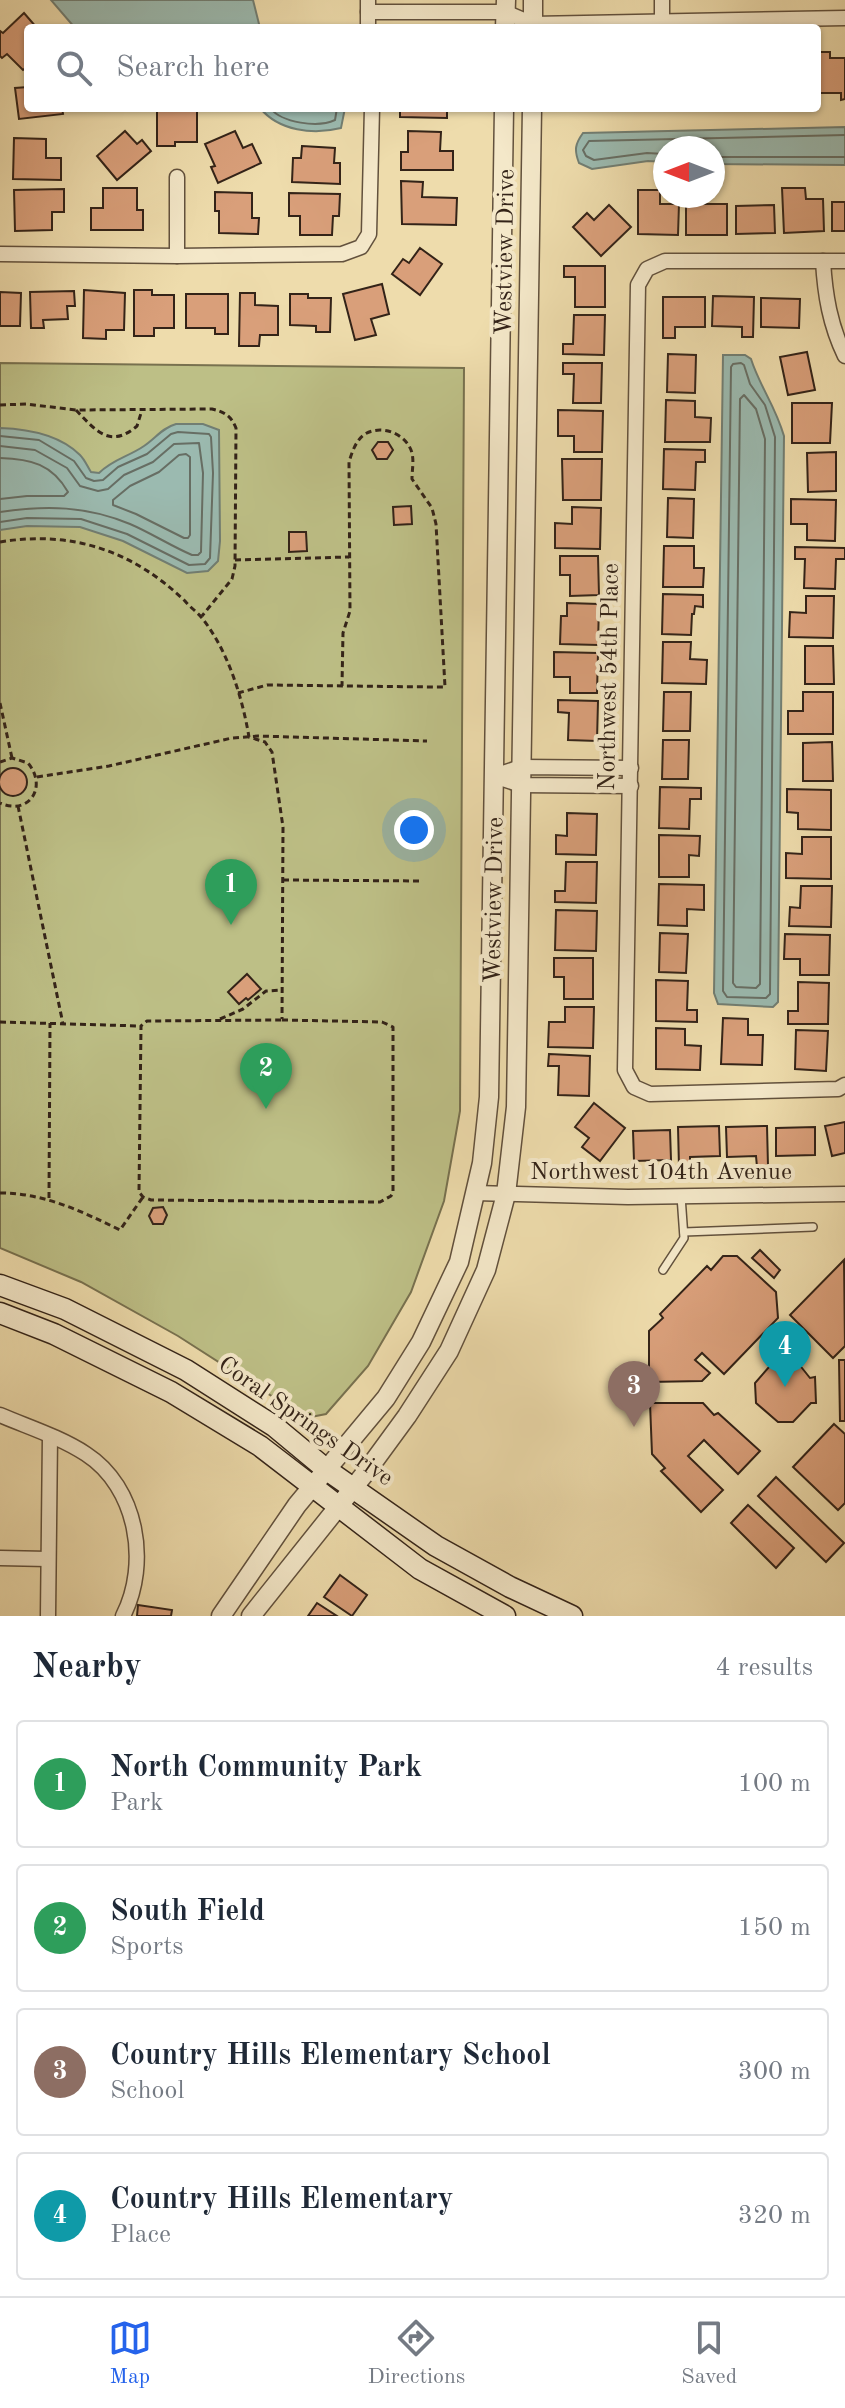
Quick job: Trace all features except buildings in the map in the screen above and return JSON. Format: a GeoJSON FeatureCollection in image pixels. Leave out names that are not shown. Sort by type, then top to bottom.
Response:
{"type":"FeatureCollection","features":[{"type":"Feature","properties":{"kind":"main road","name":"Coral Springs Drive"},"geometry":{"type":"LineString","coordinates":[[0,1285],[65,1309],[186,1370],[274,1426],[327,1470],[436,1546],[510,1587],[572,1616]]}},
{"type":"Feature","properties":{"kind":"main road","name":"Coral Springs Drive"},"geometry":{"type":"LineString","coordinates":[[0,1313],[54,1334],[171,1392],[260,1446],[420,1569],[505,1616]]}},
{"type":"Feature","properties":{"kind":"street"},"geometry":{"type":"LineString","coordinates":[[530,24],[533,0]]}},
{"type":"Feature","properties":{"kind":"street"},"geometry":{"type":"LineString","coordinates":[[662,0],[662,20]]}},
{"type":"Feature","properties":{"kind":"street"},"geometry":{"type":"LineString","coordinates":[[368,6],[505,13],[525,24]]}},
{"type":"Feature","properties":{"kind":"street"},"geometry":{"type":"LineString","coordinates":[[587,24],[845,18]]}},
{"type":"Feature","properties":{"kind":"street"},"geometry":{"type":"LineString","coordinates":[[0,254],[342,254],[361,247],[369,234],[372,112]]}},
{"type":"Feature","properties":{"kind":"street","name":"Westview Drive"},"geometry":{"type":"LineString","coordinates":[[221,1616],[312,1487],[386,1398],[421,1342],[459,1262],[482,1163],[489,1097],[504,112]]}},
{"type":"Feature","properties":{"kind":"street","name":"Westview Drive"},"geometry":{"type":"LineString","coordinates":[[251,1616],[407,1416],[449,1351],[486,1270],[506,1194],[516,1107],[532,112]]}},
{"type":"Feature","properties":{"kind":"street"},"geometry":{"type":"LineString","coordinates":[[177,177],[177,256]]}},
{"type":"Feature","properties":{"kind":"street","name":"Northwest 54th Place"},"geometry":{"type":"LineString","coordinates":[[823,261],[665,261],[647,269],[638,285],[625,1070],[634,1087],[650,1094],[838,1089],[845,1085]]}},
{"type":"Feature","properties":{"kind":"street"},"geometry":{"type":"LineString","coordinates":[[845,261],[823,261],[825,294],[832,325],[845,356]]}},
{"type":"Feature","properties":{"kind":"street"},"geometry":{"type":"LineString","coordinates":[[494,776],[631,768]]}},
{"type":"Feature","properties":{"kind":"street"},"geometry":{"type":"LineString","coordinates":[[521,776],[631,786]]}},
{"type":"Feature","properties":{"kind":"street","name":"Northwest 104th Avenue"},"geometry":{"type":"LineString","coordinates":[[476,1193],[681,1196],[845,1194]]}},
{"type":"Feature","properties":{"kind":"street"},"geometry":{"type":"LineString","coordinates":[[0,1415],[86,1454],[111,1475],[129,1510],[137,1542],[137,1569],[123,1616]]}},
{"type":"Feature","properties":{"kind":"street"},"geometry":{"type":"LineString","coordinates":[[48,1616],[50,1436]]}},
{"type":"Feature","properties":{"kind":"street"},"geometry":{"type":"LineString","coordinates":[[0,1558],[48,1559]]}},
{"type":"Feature","properties":{"kind":"lane"},"geometry":{"type":"LineString","coordinates":[[663,1270],[684,1238],[681,1196]]}},
{"type":"Feature","properties":{"kind":"lane"},"geometry":{"type":"LineString","coordinates":[[684,1232],[813,1227]]}},
{"type":"Feature","properties":{"kind":"path"},"geometry":{"type":"LineString","coordinates":[[0,405],[26,404],[76,410],[212,409],[232,419],[236,428],[235,560],[232,579],[201,617]]}},
{"type":"Feature","properties":{"kind":"path"},"geometry":{"type":"LineString","coordinates":[[76,410],[108,437],[118,437],[134,430],[142,410]]}},
{"type":"Feature","properties":{"kind":"path"},"geometry":{"type":"LineString","coordinates":[[238,693],[267,685],[342,686],[445,687],[436,524],[432,508],[412,479],[412,451],[406,441],[387,431],[366,434],[355,445],[349,462],[350,611],[343,633],[342,686]]}},
{"type":"Feature","properties":{"kind":"path"},"geometry":{"type":"LineString","coordinates":[[0,542],[46,539],[94,546],[142,567],[166,583],[201,617],[227,661],[249,737]]}},
{"type":"Feature","properties":{"kind":"path"},"geometry":{"type":"LineString","coordinates":[[235,560],[349,557]]}},
{"type":"Feature","properties":{"kind":"path"},"geometry":{"type":"LineString","coordinates":[[0,703],[12,758]]}},
{"type":"Feature","properties":{"kind":"path"},"geometry":{"type":"LineString","coordinates":[[249,737],[265,742],[272,752],[283,827],[282,1020]]}},
{"type":"Feature","properties":{"kind":"path"},"geometry":{"type":"LineString","coordinates":[[37,777],[109,766],[232,738],[427,741]]}},
{"type":"Feature","properties":{"kind":"path"},"geometry":{"type":"LineString","coordinates":[[0,762],[12,758],[28,763],[37,777],[31,799],[18,806],[0,803]]}},
{"type":"Feature","properties":{"kind":"path"},"geometry":{"type":"LineString","coordinates":[[18,806],[63,1024]]}},
{"type":"Feature","properties":{"kind":"path"},"geometry":{"type":"LineString","coordinates":[[283,880],[423,881]]}},
{"type":"Feature","properties":{"kind":"path"},"geometry":{"type":"LineString","coordinates":[[216,1021],[243,1009],[266,991],[282,990]]}},
{"type":"Feature","properties":{"kind":"path"},"geometry":{"type":"LineString","coordinates":[[0,1022],[141,1026],[147,1021],[382,1022],[393,1027],[391,1196],[380,1202],[151,1200],[143,1197],[139,1192],[141,1026]]}},
{"type":"Feature","properties":{"kind":"path"},"geometry":{"type":"LineString","coordinates":[[49,1198],[50,1023]]}},
{"type":"Feature","properties":{"kind":"path"},"geometry":{"type":"LineString","coordinates":[[0,1193],[49,1198],[120,1230],[143,1197]]}},
{"type":"Feature","properties":{"kind":"green space"},"geometry":{"type":"Polygon","coordinates":[[[0,363],[464,368],[460,1111],[444,1201],[411,1292],[368,1366],[326,1414],[306,1418],[178,1336],[81,1282],[0,1248],[0,363]]]}},
{"type":"Feature","properties":{"kind":"water"},"geometry":{"type":"Polygon","coordinates":[[[51,0],[253,0],[259,24],[72,24],[51,0]]]}},
{"type":"Feature","properties":{"kind":"water"},"geometry":{"type":"Polygon","coordinates":[[[264,112],[344,112],[341,128],[319,131],[297,129],[264,112]]]}},
{"type":"Feature","properties":{"kind":"water"},"geometry":{"type":"Polygon","coordinates":[[[845,127],[845,165],[725,164],[725,136],[653,136],[653,161],[592,169],[579,163],[576,151],[583,133],[845,127]]]}},
{"type":"Feature","properties":{"kind":"water"},"geometry":{"type":"Polygon","coordinates":[[[723,355],[745,355],[751,359],[784,436],[778,1002],[773,1007],[718,1004],[714,993],[723,355]]]}},
{"type":"Feature","properties":{"kind":"water"},"geometry":{"type":"Polygon","coordinates":[[[176,424],[203,424],[219,430],[220,541],[218,561],[208,571],[187,573],[123,541],[80,527],[27,526],[0,530],[0,428],[53,437],[80,455],[91,472],[99,473],[176,424]]]}},
{"type":"Feature","properties":{"kind":"place","name":"North Community Park"},"geometry":{"type":"Point","coordinates":[231,925]}},
{"type":"Feature","properties":{"kind":"place","name":"South Field"},"geometry":{"type":"Point","coordinates":[266,1109]}},
{"type":"Feature","properties":{"kind":"place","name":"Country Hills Elementary"},"geometry":{"type":"Point","coordinates":[785,1387]}},
{"type":"Feature","properties":{"kind":"place","name":"Country Hills Elementary School"},"geometry":{"type":"Point","coordinates":[634,1427]}}]}
